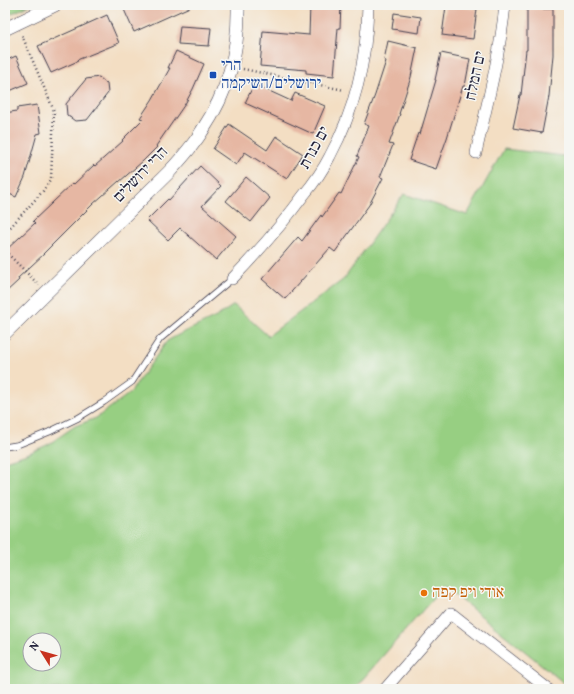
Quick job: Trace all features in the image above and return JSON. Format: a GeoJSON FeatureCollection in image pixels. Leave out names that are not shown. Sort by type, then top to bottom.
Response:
{"type":"FeatureCollection","features":[{"type":"Feature","properties":{"kind":"street"},"geometry":{"type":"LineString","coordinates":[[11,26],[55,5]]}},
{"type":"Feature","properties":{"kind":"street","name":"הרי ירושלים"},"geometry":{"type":"LineString","coordinates":[[5,333],[169,172],[202,132],[224,92],[232,66],[236,40],[238,5]]}},
{"type":"Feature","properties":{"kind":"street","name":"ים כנרת"},"geometry":{"type":"LineString","coordinates":[[232,279],[261,249],[288,216],[312,185],[330,157],[345,126],[356,93],[368,26],[368,5]]}},
{"type":"Feature","properties":{"kind":"street","name":"ים המלח"},"geometry":{"type":"LineString","coordinates":[[476,153],[495,66],[505,5]]}},
{"type":"Feature","properties":{"kind":"street"},"geometry":{"type":"LineString","coordinates":[[385,689],[451,613],[548,689]]}},
{"type":"Feature","properties":{"kind":"lane"},"geometry":{"type":"LineString","coordinates":[[5,447],[17,445],[78,418],[132,382],[160,338],[232,279]]}},
{"type":"Feature","properties":{"kind":"path"},"geometry":{"type":"LineString","coordinates":[[5,233],[43,191],[52,178],[54,111],[11,26]]}},
{"type":"Feature","properties":{"kind":"path"},"geometry":{"type":"LineString","coordinates":[[232,66],[356,93]]}},
{"type":"Feature","properties":{"kind":"path"},"geometry":{"type":"LineString","coordinates":[[5,251],[47,292]]}},
{"type":"Feature","properties":{"kind":"green space"},"geometry":{"type":"Polygon","coordinates":[[[5,5],[30,5],[6,16],[5,5]]]}},
{"type":"Feature","properties":{"kind":"green space"},"geometry":{"type":"Polygon","coordinates":[[[504,149],[564,156],[569,153],[569,687],[444,586],[354,689],[5,689],[5,461],[27,454],[49,444],[75,426],[96,418],[130,393],[167,341],[216,317],[234,305],[268,336],[344,279],[404,194],[467,215],[504,149]]]}},
{"type":"Feature","properties":{"kind":"building"},"geometry":{"type":"Polygon","coordinates":[[[122,5],[194,5],[134,32],[122,5]]]}},
{"type":"Feature","properties":{"kind":"building"},"geometry":{"type":"Polygon","coordinates":[[[310,5],[341,5],[340,28],[338,28],[334,76],[306,73],[306,70],[260,66],[263,31],[309,35],[310,5]]]}},
{"type":"Feature","properties":{"kind":"building"},"geometry":{"type":"Polygon","coordinates":[[[446,6],[477,9],[473,39],[442,35],[446,6]]]}},
{"type":"Feature","properties":{"kind":"building"},"geometry":{"type":"Polygon","coordinates":[[[527,9],[553,9],[553,55],[549,96],[542,133],[513,128],[521,95],[527,50],[527,9]]]}},
{"type":"Feature","properties":{"kind":"building"},"geometry":{"type":"Polygon","coordinates":[[[394,13],[421,17],[419,33],[392,29],[394,13]]]}},
{"type":"Feature","properties":{"kind":"building"},"geometry":{"type":"Polygon","coordinates":[[[107,15],[119,43],[77,60],[78,61],[51,73],[38,46],[107,15]]]}},
{"type":"Feature","properties":{"kind":"building"},"geometry":{"type":"Polygon","coordinates":[[[180,26],[211,28],[209,46],[178,44],[180,26]]]}},
{"type":"Feature","properties":{"kind":"building"},"geometry":{"type":"Polygon","coordinates":[[[388,41],[417,48],[411,77],[389,144],[393,145],[380,177],[383,178],[369,205],[335,252],[330,248],[285,299],[262,279],[298,237],[302,241],[339,193],[341,194],[359,157],[357,156],[369,126],[364,124],[386,61],[384,60],[388,41]]]}},
{"type":"Feature","properties":{"kind":"building"},"geometry":{"type":"Polygon","coordinates":[[[176,51],[204,64],[185,104],[156,146],[157,147],[93,204],[18,278],[19,280],[5,293],[5,251],[35,223],[33,221],[73,183],[74,184],[123,141],[122,140],[143,119],[140,118],[170,68],[168,68],[176,51]]]}},
{"type":"Feature","properties":{"kind":"building"},"geometry":{"type":"Polygon","coordinates":[[[441,53],[470,59],[465,86],[463,86],[436,169],[409,160],[418,133],[420,134],[436,80],[441,53]]]}},
{"type":"Feature","properties":{"kind":"building"},"geometry":{"type":"Polygon","coordinates":[[[16,56],[28,83],[5,93],[5,61],[16,56]]]}},
{"type":"Feature","properties":{"kind":"building"},"geometry":{"type":"Polygon","coordinates":[[[99,77],[107,84],[108,93],[87,120],[75,121],[67,115],[66,104],[86,79],[99,77]]]}},
{"type":"Feature","properties":{"kind":"building"},"geometry":{"type":"Polygon","coordinates":[[[254,84],[291,101],[295,93],[325,106],[313,134],[245,103],[254,84]]]}},
{"type":"Feature","properties":{"kind":"building"},"geometry":{"type":"Polygon","coordinates":[[[37,105],[41,133],[37,134],[25,177],[16,197],[5,192],[5,142],[9,143],[5,113],[17,111],[17,108],[37,105]]]}},
{"type":"Feature","properties":{"kind":"building"},"geometry":{"type":"Polygon","coordinates":[[[229,124],[267,150],[276,136],[303,154],[287,179],[245,152],[236,165],[213,149],[229,124]]]}},
{"type":"Feature","properties":{"kind":"building"},"geometry":{"type":"Polygon","coordinates":[[[200,166],[221,186],[202,206],[236,236],[216,260],[180,228],[168,240],[147,220],[168,199],[169,200],[200,166]]]}},
{"type":"Feature","properties":{"kind":"building"},"geometry":{"type":"Polygon","coordinates":[[[246,177],[270,198],[251,222],[226,201],[246,177]]]}},
{"type":"Feature","properties":{"kind":"place","name":"הרי ירושלים/השיקמה"},"geometry":{"type":"Point","coordinates":[213,75]}},
{"type":"Feature","properties":{"kind":"place","name":"אודי ויפ קפה"},"geometry":{"type":"Point","coordinates":[424,593]}}]}
